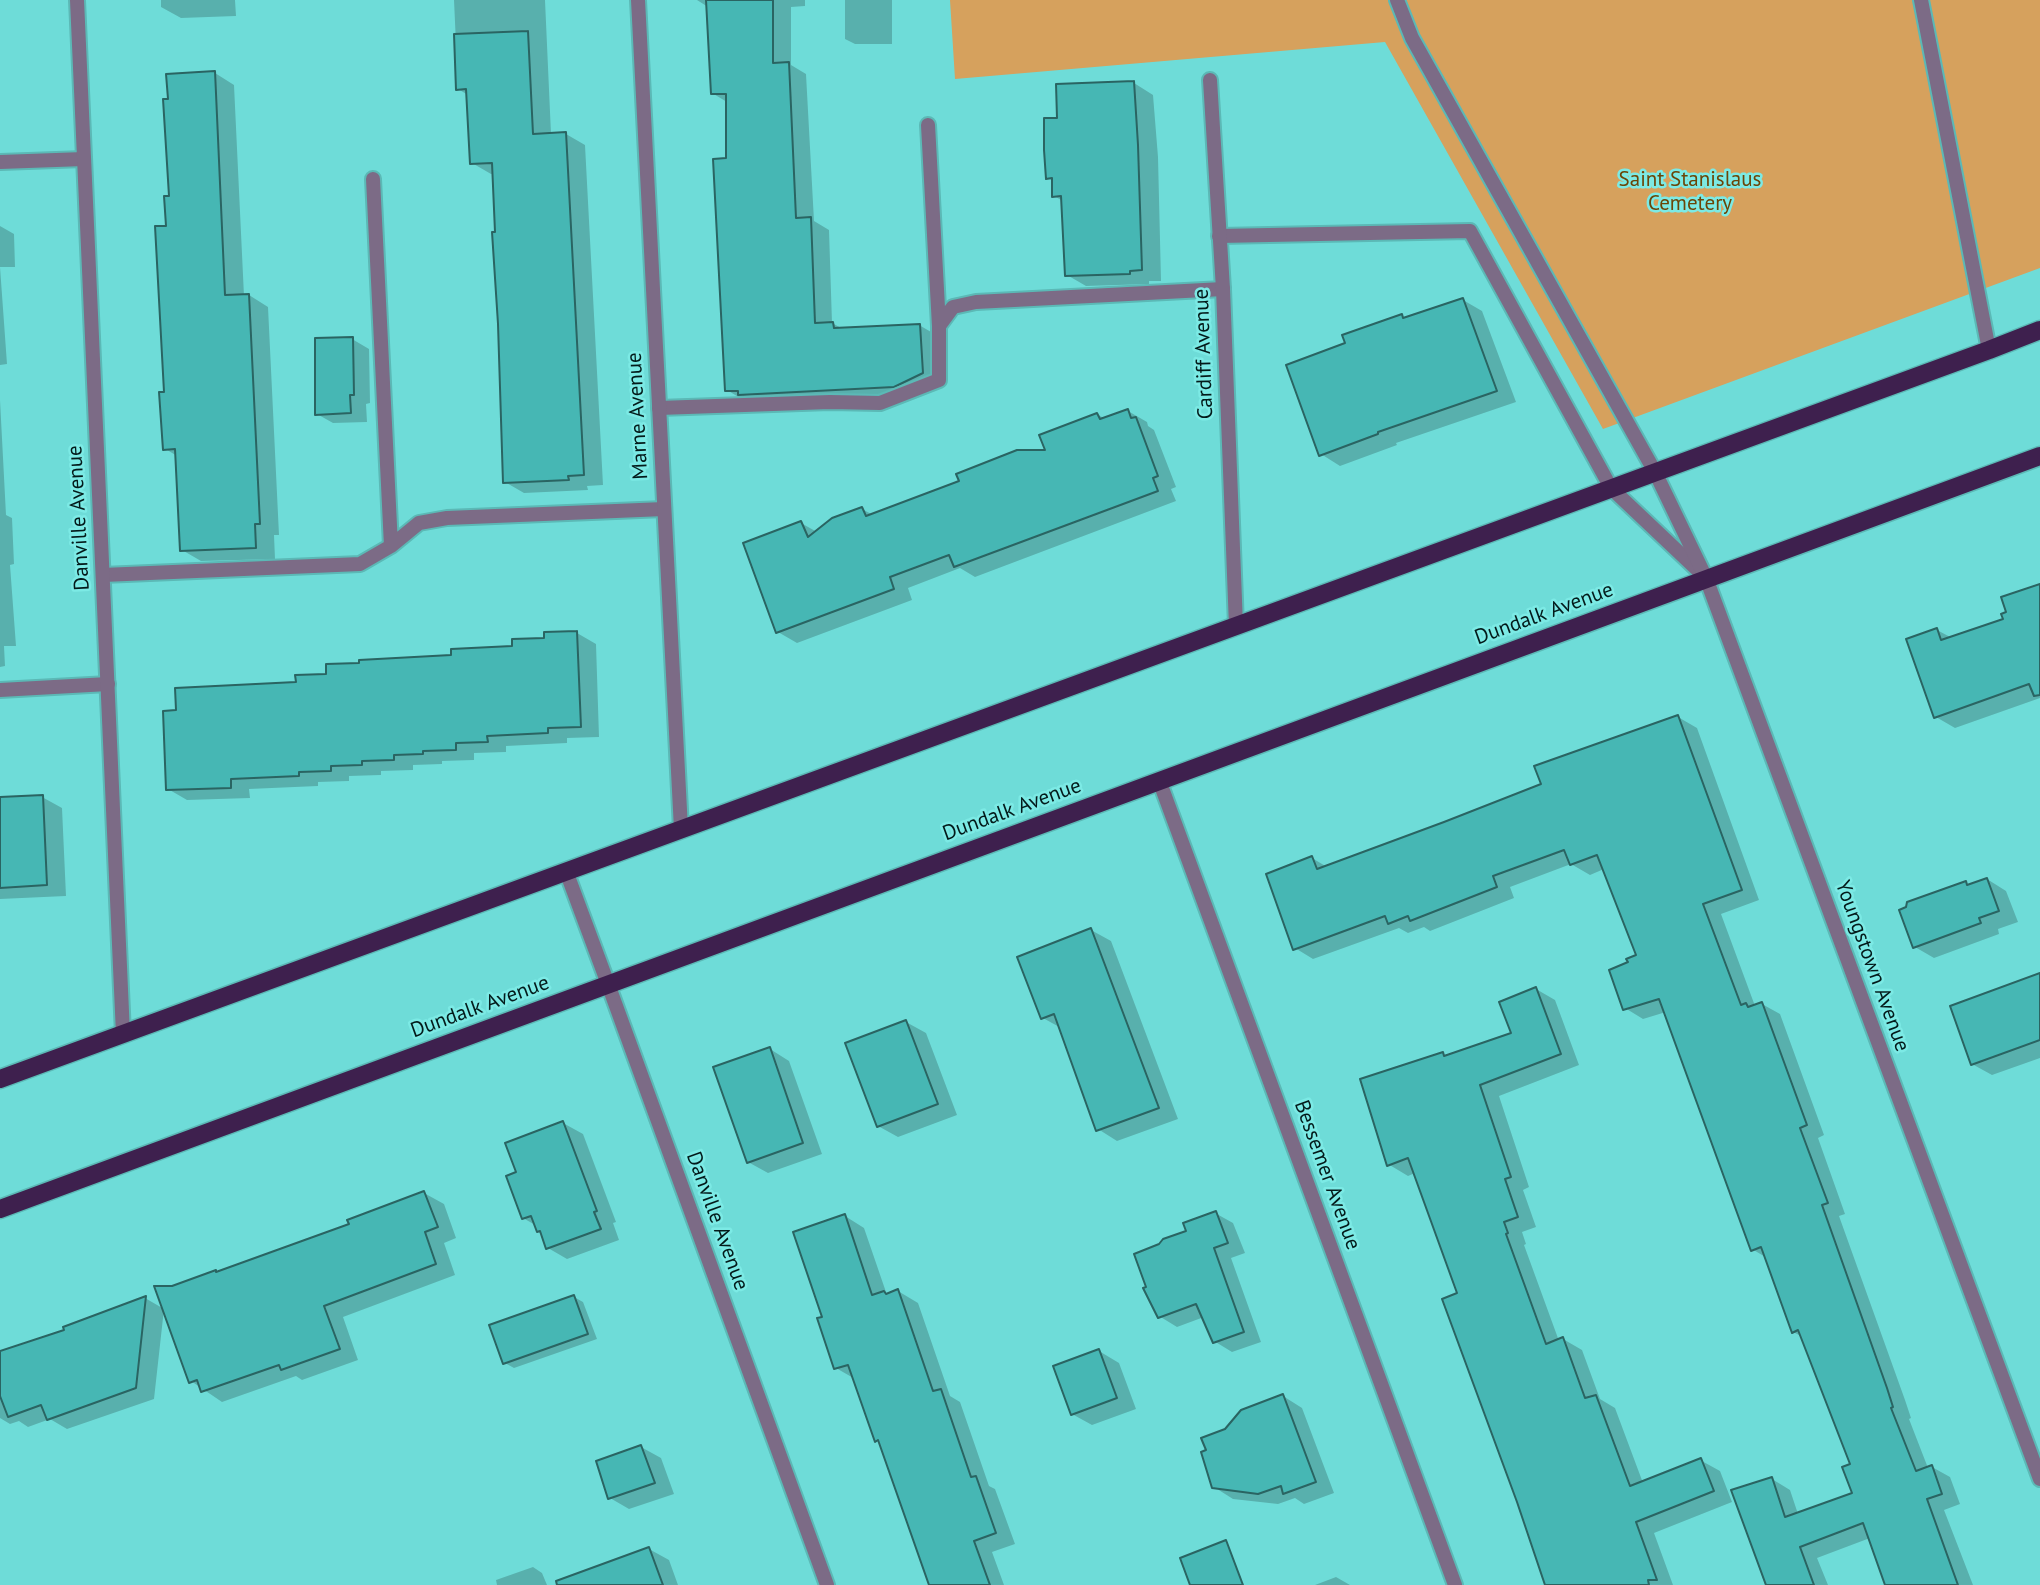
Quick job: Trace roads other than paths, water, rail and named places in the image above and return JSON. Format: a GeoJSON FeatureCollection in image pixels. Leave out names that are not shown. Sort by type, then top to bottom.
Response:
{"type":"FeatureCollection","features":[{"type":"Feature","properties":{"kind":"main road"},"geometry":{"type":"LineString","coordinates":[[0,1079],[2040,330]]}},
{"type":"Feature","properties":{"kind":"main road","name":"Dundalk Avenue"},"geometry":{"type":"LineString","coordinates":[[0,1209],[2040,456]]}},
{"type":"Feature","properties":{"kind":"street","name":"Danville Avenue"},"geometry":{"type":"LineString","coordinates":[[77,0],[123,1034]]}},
{"type":"Feature","properties":{"kind":"street","name":"Marne Avenue"},"geometry":{"type":"LineString","coordinates":[[638,0],[681,829]]}},
{"type":"Feature","properties":{"kind":"street","name":"Youngstown Avenue"},"geometry":{"type":"LineString","coordinates":[[1397,0],[1412,38],[1655,472],[1706,578],[2040,1479]]}},
{"type":"Feature","properties":{"kind":"street"},"geometry":{"type":"LineString","coordinates":[[1921,0],[1989,350]]}},
{"type":"Feature","properties":{"kind":"street","name":"Cardiff Avenue"},"geometry":{"type":"LineString","coordinates":[[1210,80],[1223,289],[1236,626]]}},
{"type":"Feature","properties":{"kind":"street"},"geometry":{"type":"LineString","coordinates":[[659,408],[830,402],[880,403],[939,380],[939,326],[928,125]]}},
{"type":"Feature","properties":{"kind":"street"},"geometry":{"type":"LineString","coordinates":[[0,162],[84,159]]}},
{"type":"Feature","properties":{"kind":"street"},"geometry":{"type":"LineString","coordinates":[[373,179],[391,546]]}},
{"type":"Feature","properties":{"kind":"street"},"geometry":{"type":"LineString","coordinates":[[1219,236],[1470,231],[1611,488],[1706,578]]}},
{"type":"Feature","properties":{"kind":"street"},"geometry":{"type":"LineString","coordinates":[[939,326],[953,307],[976,302],[1223,289]]}},
{"type":"Feature","properties":{"kind":"street"},"geometry":{"type":"LineString","coordinates":[[103,575],[360,564],[391,546],[419,523],[447,518],[664,509]]}},
{"type":"Feature","properties":{"kind":"street"},"geometry":{"type":"LineString","coordinates":[[0,690],[108,684]]}},
{"type":"Feature","properties":{"kind":"street","name":"Bessemer Avenue"},"geometry":{"type":"LineString","coordinates":[[1159,780],[1455,1585]]}},
{"type":"Feature","properties":{"kind":"street","name":"Danville Avenue"},"geometry":{"type":"LineString","coordinates":[[566,871],[827,1585]]}},
{"type":"Feature","properties":{"kind":"park label","name":"Saint Stanislaus Cemetery"},"geometry":{"type":"Point","coordinates":[1690,192]}}]}
